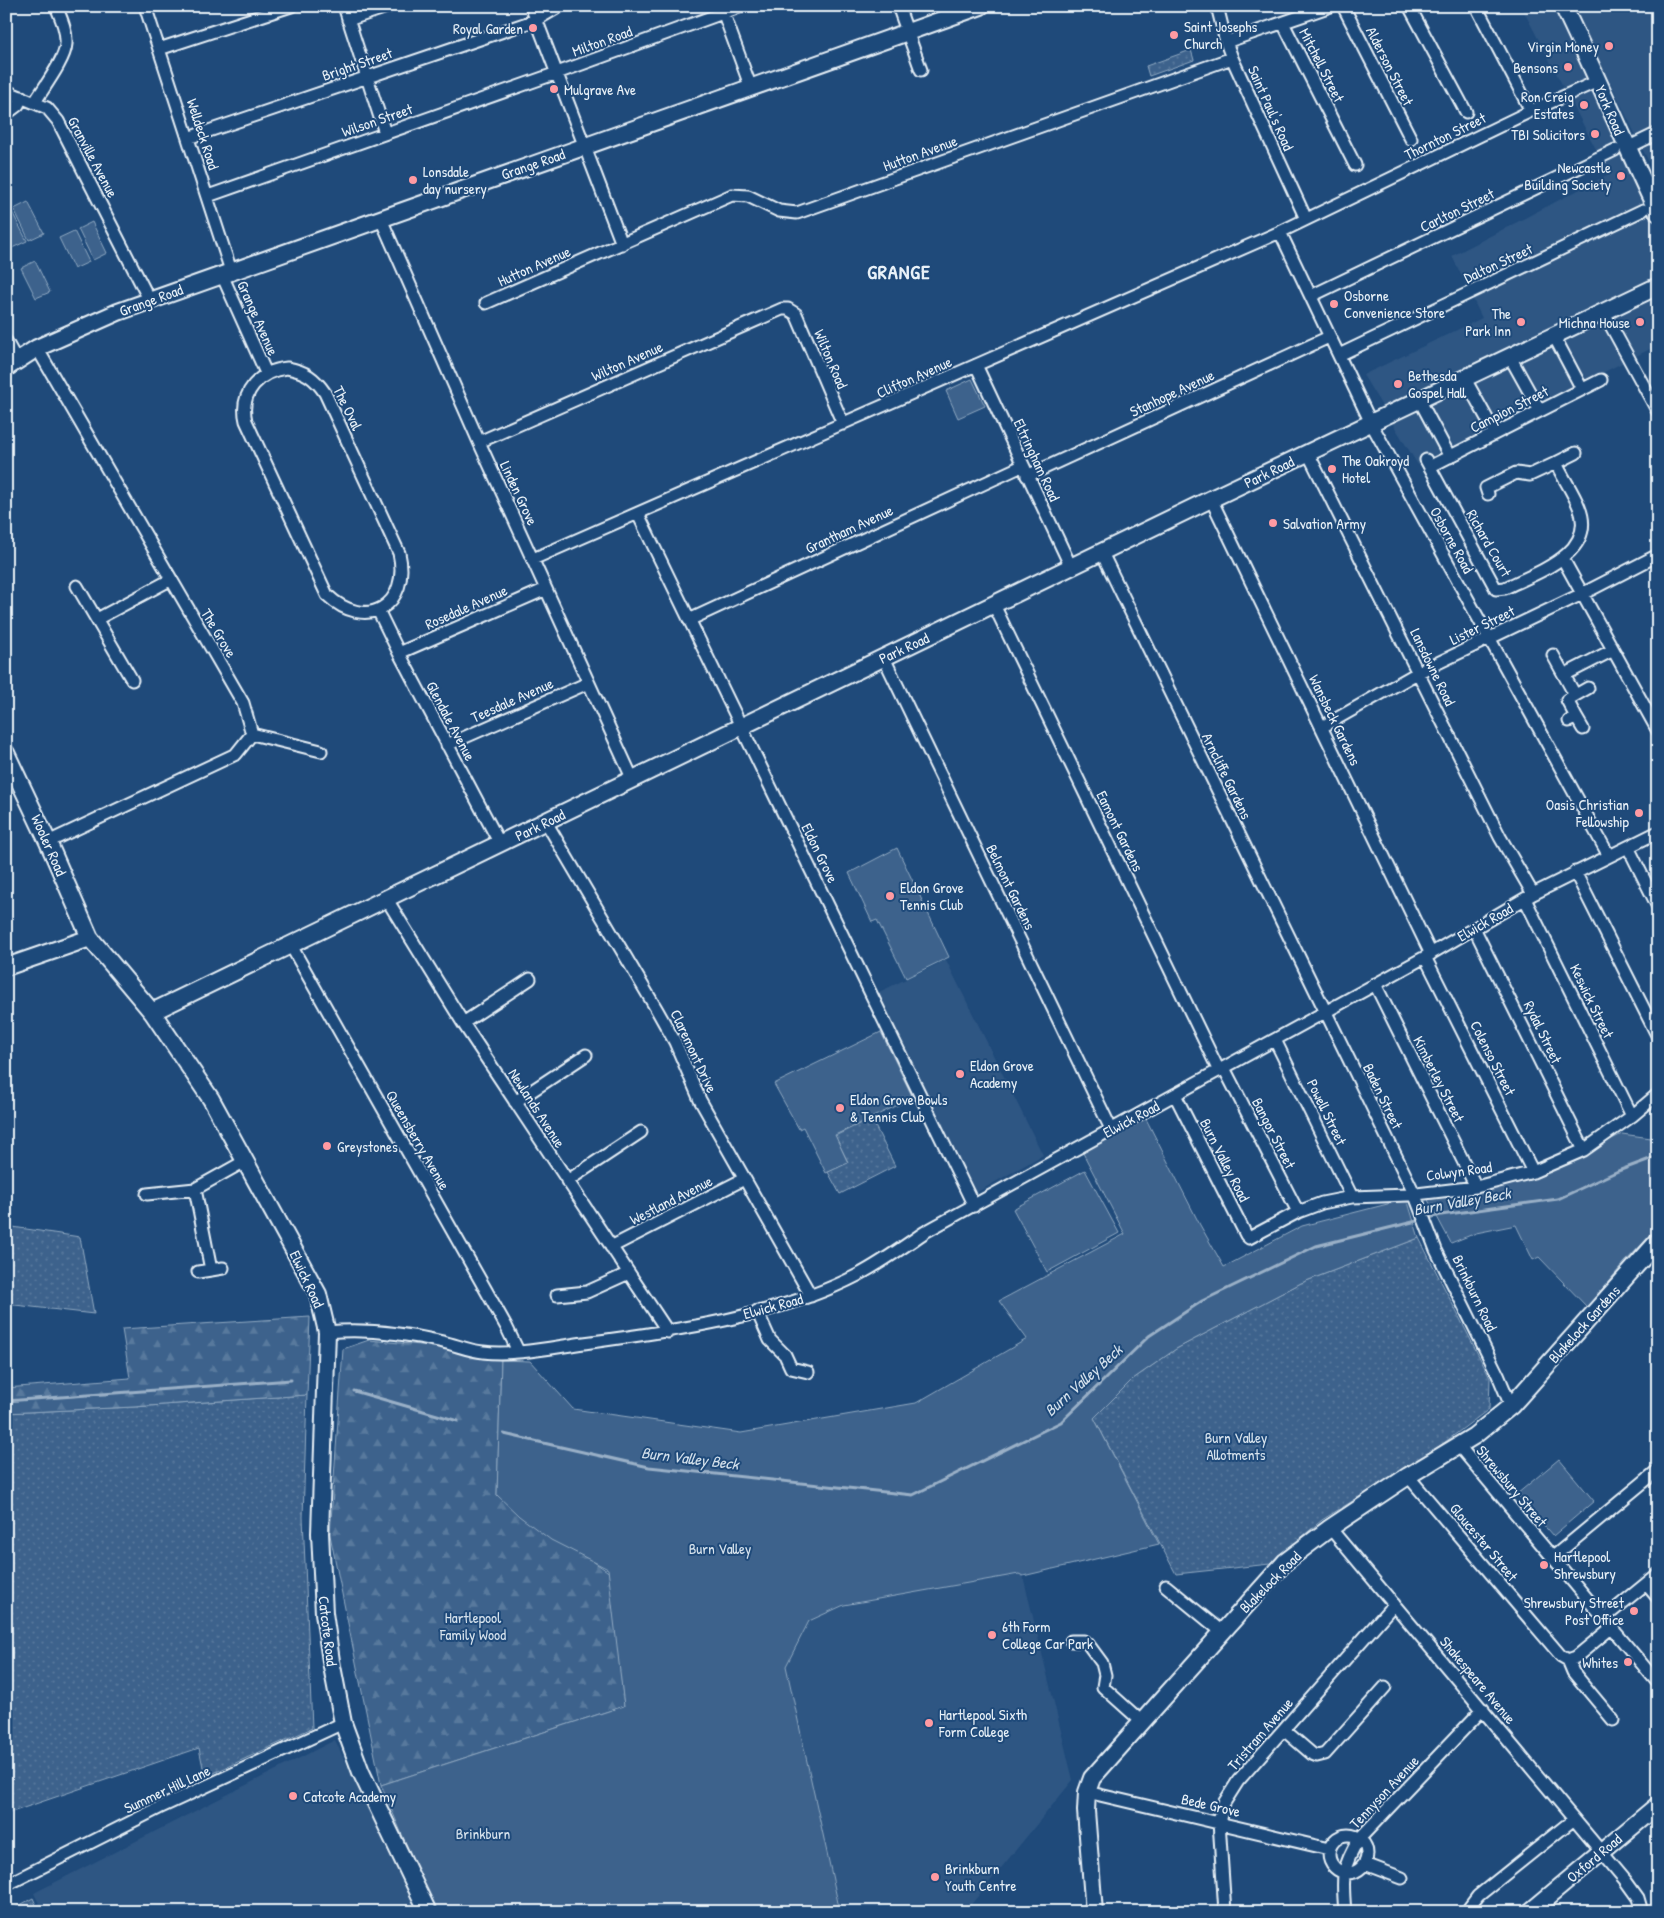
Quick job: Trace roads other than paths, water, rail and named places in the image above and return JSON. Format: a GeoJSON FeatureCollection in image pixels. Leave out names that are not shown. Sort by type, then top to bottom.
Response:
{"type":"FeatureCollection","features":[{"type":"Feature","properties":{"kind":"street"},"geometry":{"type":"LineString","coordinates":[[35,102],[62,57],[66,46],[64,28],[56,6]]}},
{"type":"Feature","properties":{"kind":"street","name":"Welldeck Road"},"geometry":{"type":"LineString","coordinates":[[145,6],[208,196],[227,273]]}},
{"type":"Feature","properties":{"kind":"street"},"geometry":{"type":"LineString","coordinates":[[159,49],[291,6]]}},
{"type":"Feature","properties":{"kind":"street"},"geometry":{"type":"LineString","coordinates":[[344,6],[386,133]]}},
{"type":"Feature","properties":{"kind":"street"},"geometry":{"type":"LineString","coordinates":[[348,20],[390,6]]}},
{"type":"Feature","properties":{"kind":"street"},"geometry":{"type":"LineString","coordinates":[[531,6],[622,244]]}},
{"type":"Feature","properties":{"kind":"street","name":"Bright Street"},"geometry":{"type":"LineString","coordinates":[[188,138],[536,20],[560,6]]}},
{"type":"Feature","properties":{"kind":"street","name":"Milton Road"},"geometry":{"type":"LineString","coordinates":[[557,73],[722,9],[742,6]]}},
{"type":"Feature","properties":{"kind":"street"},"geometry":{"type":"LineString","coordinates":[[898,6],[921,70]]}},
{"type":"Feature","properties":{"kind":"street","name":"Grange Road"},"geometry":{"type":"LineString","coordinates":[[11,364],[37,348],[90,323],[981,6]]}},
{"type":"Feature","properties":{"kind":"street","name":"Saint Paul's Road"},"geometry":{"type":"LineString","coordinates":[[1217,6],[1232,58],[1306,219]]}},
{"type":"Feature","properties":{"kind":"street"},"geometry":{"type":"LineString","coordinates":[[1226,42],[1331,6]]}},
{"type":"Feature","properties":{"kind":"street","name":"Alderson Street"},"geometry":{"type":"LineString","coordinates":[[1343,6],[1411,139]]}},
{"type":"Feature","properties":{"kind":"street"},"geometry":{"type":"LineString","coordinates":[[1409,6],[1466,112]]}},
{"type":"Feature","properties":{"kind":"street"},"geometry":{"type":"LineString","coordinates":[[1476,6],[1531,112]]}},
{"type":"Feature","properties":{"kind":"street","name":"York Road"},"geometry":{"type":"LineString","coordinates":[[1563,6],[1598,81],[1621,149],[1650,212]]}},
{"type":"Feature","properties":{"kind":"street"},"geometry":{"type":"LineString","coordinates":[[722,9],[751,88]]}},
{"type":"Feature","properties":{"kind":"street","name":"Mitchell Street"},"geometry":{"type":"LineString","coordinates":[[1283,23],[1355,165]]}},
{"type":"Feature","properties":{"kind":"street","name":"Hutton Avenue"},"geometry":{"type":"LineString","coordinates":[[486,303],[732,195],[748,196],[779,211],[797,213],[1232,58]]}},
{"type":"Feature","properties":{"kind":"street","name":"Wilson Street"},"geometry":{"type":"LineString","coordinates":[[208,196],[557,73]]}},
{"type":"Feature","properties":{"kind":"street","name":"Thornton Street"},"geometry":{"type":"LineString","coordinates":[[1306,219],[1598,81]]}},
{"type":"Feature","properties":{"kind":"street","name":"Granville Avenue"},"geometry":{"type":"LineString","coordinates":[[6,92],[47,108],[58,121],[150,301]]}},
{"type":"Feature","properties":{"kind":"street"},"geometry":{"type":"LineString","coordinates":[[6,114],[18,105],[22,97]]}},
{"type":"Feature","properties":{"kind":"street","name":"Carlton Street"},"geometry":{"type":"LineString","coordinates":[[1311,296],[1655,134]]}},
{"type":"Feature","properties":{"kind":"street","name":"Dalton Street"},"geometry":{"type":"LineString","coordinates":[[1339,355],[1650,212]]}},
{"type":"Feature","properties":{"kind":"street","name":"Linden Grove"},"geometry":{"type":"LineString","coordinates":[[381,218],[479,442],[632,780]]}},
{"type":"Feature","properties":{"kind":"street","name":"Clifton Avenue"},"geometry":{"type":"LineString","coordinates":[[533,560],[1306,219]]}},
{"type":"Feature","properties":{"kind":"street","name":"Osborne Road"},"geometry":{"type":"LineString","coordinates":[[1280,232],[1371,423],[1609,856]]}},
{"type":"Feature","properties":{"kind":"street","name":"Grange Avenue"},"geometry":{"type":"LineString","coordinates":[[227,273],[266,373]]}},
{"type":"Feature","properties":{"kind":"street","name":"Park Road"},"geometry":{"type":"LineString","coordinates":[[152,1012],[1211,499],[1658,286]]}},
{"type":"Feature","properties":{"kind":"street","name":"Wilton Avenue"},"geometry":{"type":"LineString","coordinates":[[479,442],[782,309],[788,309]]}},
{"type":"Feature","properties":{"kind":"street","name":"Wilton Road"},"geometry":{"type":"LineString","coordinates":[[788,309],[796,314],[843,424]]}},
{"type":"Feature","properties":{"kind":"street"},"geometry":{"type":"LineString","coordinates":[[1604,312],[1658,412]]}},
{"type":"Feature","properties":{"kind":"street"},"geometry":{"type":"LineString","coordinates":[[1554,336],[1582,389]]}},
{"type":"Feature","properties":{"kind":"street","name":"Stanhope Avenue"},"geometry":{"type":"LineString","coordinates":[[1025,471],[1329,337]]}},
{"type":"Feature","properties":{"kind":"street"},"geometry":{"type":"LineString","coordinates":[[6,341],[11,364]]}},
{"type":"Feature","properties":{"kind":"street","name":"The Grove"},"geometry":{"type":"LineString","coordinates":[[37,348],[242,703],[252,734]]}},
{"type":"Feature","properties":{"kind":"street"},"geometry":{"type":"LineString","coordinates":[[1510,357],[1540,411]]}},
{"type":"Feature","properties":{"kind":"street","name":"Eltringham Road"},"geometry":{"type":"LineString","coordinates":[[976,365],[1071,567]]}},
{"type":"Feature","properties":{"kind":"street","name":"The Oval"},"geometry":{"type":"LineString","coordinates":[[266,373],[287,368],[299,370],[316,380],[325,393],[399,554],[402,573],[400,582],[391,600],[378,610]]}},
{"type":"Feature","properties":{"kind":"street"},"geometry":{"type":"LineString","coordinates":[[266,373],[249,390],[244,409],[246,421],[322,588],[335,603],[348,610],[360,612],[378,610]]}},
{"type":"Feature","properties":{"kind":"street"},"geometry":{"type":"LineString","coordinates":[[1465,379],[1495,433]]}},
{"type":"Feature","properties":{"kind":"street","name":"Campion Street"},"geometry":{"type":"LineString","coordinates":[[1430,462],[1450,457],[1601,380]]}},
{"type":"Feature","properties":{"kind":"street"},"geometry":{"type":"LineString","coordinates":[[1420,400],[1450,457]]}},
{"type":"Feature","properties":{"kind":"street","name":"Lansdowne Road"},"geometry":{"type":"LineString","coordinates":[[1308,453],[1419,672],[1529,896]]}},
{"type":"Feature","properties":{"kind":"street","name":"Richard Court"},"geometry":{"type":"LineString","coordinates":[[1488,494],[1486,488],[1516,473],[1530,475],[1576,453]]}},
{"type":"Feature","properties":{"kind":"street","name":"Richard Court"},"geometry":{"type":"LineString","coordinates":[[1430,462],[1496,589],[1505,588],[1563,559],[1580,538],[1582,524],[1580,509],[1556,463]]}},
{"type":"Feature","properties":{"kind":"street","name":"Grantham Avenue"},"geometry":{"type":"LineString","coordinates":[[689,620],[1025,471]]}},
{"type":"Feature","properties":{"kind":"street","name":"Wansbeck Gardens"},"geometry":{"type":"LineString","coordinates":[[1211,499],[1322,727],[1428,956]]}},
{"type":"Feature","properties":{"kind":"street","name":"Eldon Grove"},"geometry":{"type":"LineString","coordinates":[[638,514],[974,1206]]}},
{"type":"Feature","properties":{"kind":"street","name":"Arncliffe Gardens"},"geometry":{"type":"LineString","coordinates":[[1102,553],[1324,1012]]}},
{"type":"Feature","properties":{"kind":"street","name":"Lister Street"},"geometry":{"type":"LineString","coordinates":[[1322,727],[1419,672],[1582,594],[1658,554]]}},
{"type":"Feature","properties":{"kind":"street"},"geometry":{"type":"LineString","coordinates":[[1563,559],[1658,731]]}},
{"type":"Feature","properties":{"kind":"street"},"geometry":{"type":"LineString","coordinates":[[97,619],[170,580]]}},
{"type":"Feature","properties":{"kind":"street"},"geometry":{"type":"LineString","coordinates":[[77,586],[132,680]]}},
{"type":"Feature","properties":{"kind":"street","name":"Rosedale Avenue"},"geometry":{"type":"LineString","coordinates":[[399,653],[546,589]]}},
{"type":"Feature","properties":{"kind":"street","name":"Eamont Gardens"},"geometry":{"type":"LineString","coordinates":[[994,605],[1221,1069]]}},
{"type":"Feature","properties":{"kind":"street","name":"Glendale Avenue"},"geometry":{"type":"LineString","coordinates":[[378,610],[500,844]]}},
{"type":"Feature","properties":{"kind":"street"},"geometry":{"type":"LineString","coordinates":[[1564,675],[1613,650]]}},
{"type":"Feature","properties":{"kind":"street"},"geometry":{"type":"LineString","coordinates":[[1553,655],[1575,695]]}},
{"type":"Feature","properties":{"kind":"street","name":"Belmont Gardens"},"geometry":{"type":"LineString","coordinates":[[884,658],[1111,1129]]}},
{"type":"Feature","properties":{"kind":"street","name":"Teesdale Avenue"},"geometry":{"type":"LineString","coordinates":[[447,745],[588,683]]}},
{"type":"Feature","properties":{"kind":"street"},"geometry":{"type":"LineString","coordinates":[[1583,730],[1573,719],[1567,700],[1588,688]]}},
{"type":"Feature","properties":{"kind":"street"},"geometry":{"type":"LineString","coordinates":[[48,842],[236,754],[252,734],[321,751]]}},
{"type":"Feature","properties":{"kind":"street","name":"Wooler Road"},"geometry":{"type":"LineString","coordinates":[[6,753],[90,938]]}},
{"type":"Feature","properties":{"kind":"street","name":"Claremont Drive"},"geometry":{"type":"LineString","coordinates":[[546,822],[662,1018],[675,1042],[700,1100],[811,1296]]}},
{"type":"Feature","properties":{"kind":"street","name":"Elwick Road"},"geometry":{"type":"LineString","coordinates":[[90,938],[152,1012],[211,1099],[318,1294],[327,1332],[380,1330],[430,1339],[482,1352],[518,1351],[668,1332],[811,1296],[858,1275],[925,1232],[1428,956],[1529,896],[1658,832]]}},
{"type":"Feature","properties":{"kind":"street"},"geometry":{"type":"LineString","coordinates":[[1628,847],[1658,907]]}},
{"type":"Feature","properties":{"kind":"street"},"geometry":{"type":"LineString","coordinates":[[1576,872],[1658,1037]]}},
{"type":"Feature","properties":{"kind":"street","name":"Keswick Street"},"geometry":{"type":"LineString","coordinates":[[1529,896],[1632,1116]]}},
{"type":"Feature","properties":{"kind":"street","name":"Newlands Avenue"},"geometry":{"type":"LineString","coordinates":[[386,898],[515,1102],[668,1332]]}},
{"type":"Feature","properties":{"kind":"street","name":"Rydal Street"},"geometry":{"type":"LineString","coordinates":[[1474,928],[1584,1150]]}},
{"type":"Feature","properties":{"kind":"street"},"geometry":{"type":"LineString","coordinates":[[6,967],[90,938]]}},
{"type":"Feature","properties":{"kind":"street","name":"Queensberry Avenue"},"geometry":{"type":"LineString","coordinates":[[290,944],[484,1285],[518,1351]]}},
{"type":"Feature","properties":{"kind":"street","name":"Colenso Street"},"geometry":{"type":"LineString","coordinates":[[1428,956],[1533,1172]]}},
{"type":"Feature","properties":{"kind":"street"},"geometry":{"type":"LineString","coordinates":[[464,1023],[530,979]]}},
{"type":"Feature","properties":{"kind":"street","name":"Kimberley Street"},"geometry":{"type":"LineString","coordinates":[[1375,984],[1476,1187]]}},
{"type":"Feature","properties":{"kind":"street","name":"Baden Street"},"geometry":{"type":"LineString","coordinates":[[1324,1012],[1414,1193]]}},
{"type":"Feature","properties":{"kind":"street","name":"Powell Street"},"geometry":{"type":"LineString","coordinates":[[1275,1040],[1352,1197]]}},
{"type":"Feature","properties":{"kind":"street"},"geometry":{"type":"LineString","coordinates":[[515,1102],[586,1055]]}},
{"type":"Feature","properties":{"kind":"street","name":"Bangor Street"},"geometry":{"type":"LineString","coordinates":[[1221,1069],[1298,1212]]}},
{"type":"Feature","properties":{"kind":"street","name":"Colwyn Road"},"geometry":{"type":"LineString","coordinates":[[1250,1238],[1298,1212],[1322,1203],[1352,1197],[1476,1187],[1533,1172],[1584,1150],[1632,1116],[1658,1094]]}},
{"type":"Feature","properties":{"kind":"street","name":"Burn Valley Road"},"geometry":{"type":"LineString","coordinates":[[1175,1095],[1246,1235],[1250,1238]]}},
{"type":"Feature","properties":{"kind":"street"},"geometry":{"type":"LineString","coordinates":[[567,1180],[641,1132]]}},
{"type":"Feature","properties":{"kind":"street"},"geometry":{"type":"LineString","coordinates":[[147,1194],[195,1189],[245,1161]]}},
{"type":"Feature","properties":{"kind":"street","name":"Westland Avenue"},"geometry":{"type":"LineString","coordinates":[[611,1247],[744,1180]]}},
{"type":"Feature","properties":{"kind":"street"},"geometry":{"type":"LineString","coordinates":[[195,1189],[211,1270]]}},
{"type":"Feature","properties":{"kind":"street","name":"Brinkburn Road"},"geometry":{"type":"LineString","coordinates":[[1414,1193],[1436,1250],[1498,1375],[1511,1406]]}},
{"type":"Feature","properties":{"kind":"street","name":"Blakelock Gardens"},"geometry":{"type":"LineString","coordinates":[[1511,1406],[1658,1241]]}},
{"type":"Feature","properties":{"kind":"street"},"geometry":{"type":"LineString","coordinates":[[198,1272],[223,1268]]}},
{"type":"Feature","properties":{"kind":"street"},"geometry":{"type":"LineString","coordinates":[[563,1282],[563,1294],[587,1292],[629,1274]]}},
{"type":"Feature","properties":{"kind":"street"},"geometry":{"type":"LineString","coordinates":[[757,1311],[770,1340],[785,1355],[787,1372],[808,1372]]}},
{"type":"Feature","properties":{"kind":"street","name":"Catcote Road"},"geometry":{"type":"LineString","coordinates":[[327,1332],[320,1533],[324,1613],[343,1723],[361,1772],[428,1912]]}},
{"type":"Feature","properties":{"kind":"street","name":"Blakelock Road"},"geometry":{"type":"LineString","coordinates":[[1094,1912],[1086,1811],[1087,1792],[1092,1778],[1285,1562],[1330,1528],[1488,1426],[1511,1406]]}},
{"type":"Feature","properties":{"kind":"street","name":"Shrewsbury Street"},"geometry":{"type":"LineString","coordinates":[[1459,1446],[1658,1683]]}},
{"type":"Feature","properties":{"kind":"street"},"geometry":{"type":"LineString","coordinates":[[1552,1558],[1658,1470]]}},
{"type":"Feature","properties":{"kind":"street","name":"Gloucester Street"},"geometry":{"type":"LineString","coordinates":[[1408,1476],[1562,1656],[1568,1660],[1573,1672],[1613,1720]]}},
{"type":"Feature","properties":{"kind":"street","name":"Shakespeare Avenue"},"geometry":{"type":"LineString","coordinates":[[1330,1528],[1632,1889],[1638,1898],[1642,1912]]}},
{"type":"Feature","properties":{"kind":"street"},"geometry":{"type":"LineString","coordinates":[[1568,1660],[1576,1657],[1646,1584],[1658,1574]]}},
{"type":"Feature","properties":{"kind":"street"},"geometry":{"type":"LineString","coordinates":[[1646,1584],[1658,1598]]}},
{"type":"Feature","properties":{"kind":"street"},"geometry":{"type":"LineString","coordinates":[[1166,1586],[1222,1632]]}},
{"type":"Feature","properties":{"kind":"street","name":"Tristram Avenue"},"geometry":{"type":"LineString","coordinates":[[1225,1912],[1220,1822],[1224,1804],[1238,1781],[1394,1604]]}},
{"type":"Feature","properties":{"kind":"street"},"geometry":{"type":"LineString","coordinates":[[1071,1641],[1084,1641],[1088,1644],[1104,1668],[1103,1687],[1142,1722]]}},
{"type":"Feature","properties":{"kind":"street"},"geometry":{"type":"LineString","coordinates":[[1284,1730],[1312,1754],[1317,1756],[1325,1754],[1385,1687]]}},
{"type":"Feature","properties":{"kind":"street","name":"Tennyson Avenue"},"geometry":{"type":"LineString","coordinates":[[1345,1912],[1343,1873],[1349,1854],[1360,1838],[1483,1710]]}},
{"type":"Feature","properties":{"kind":"street","name":"Summer Hill Lane"},"geometry":{"type":"LineString","coordinates":[[6,1885],[159,1808],[343,1723]]}},
{"type":"Feature","properties":{"kind":"street","name":"Bede Grove"},"geometry":{"type":"LineString","coordinates":[[1087,1792],[1329,1849]]}},
{"type":"Feature","properties":{"kind":"street","name":"Oxford Road"},"geometry":{"type":"LineString","coordinates":[[1530,1912],[1658,1804]]}},
{"type":"Feature","properties":{"kind":"street"},"geometry":{"type":"LineString","coordinates":[[1466,1912],[1478,1896],[1574,1819]]}},
{"type":"Feature","properties":{"kind":"street"},"geometry":{"type":"LineString","coordinates":[[1350,1835],[1360,1838],[1366,1846],[1368,1855],[1365,1864],[1354,1873],[1343,1873],[1331,1864],[1329,1849],[1334,1840],[1350,1835]]}},
{"type":"Feature","properties":{"kind":"street"},"geometry":{"type":"LineString","coordinates":[[1365,1864],[1402,1878]]}},
{"type":"Feature","properties":{"kind":"waterway","name":"Burn Valley Beck"},"geometry":{"type":"LineString","coordinates":[[504,1434],[649,1467],[913,1495],[1061,1422],[1149,1336],[1202,1301],[1316,1246],[1441,1215],[1558,1199],[1618,1171],[1658,1156]]}},
{"type":"Feature","properties":{"kind":"waterway"},"geometry":{"type":"LineString","coordinates":[[6,1401],[291,1380]]}},
{"type":"Feature","properties":{"kind":"waterway","name":"Burn Valley Beck"},"geometry":{"type":"LineString","coordinates":[[354,1391],[458,1421]]}},
{"type":"Feature","properties":{"kind":"place","name":"Royal Garden"},"geometry":{"type":"Point","coordinates":[533,28]}},
{"type":"Feature","properties":{"kind":"place","name":"Saint Josephs Church"},"geometry":{"type":"Point","coordinates":[1174,35]}},
{"type":"Feature","properties":{"kind":"place","name":"Virgin Money"},"geometry":{"type":"Point","coordinates":[1609,46]}},
{"type":"Feature","properties":{"kind":"place","name":"Bensons"},"geometry":{"type":"Point","coordinates":[1568,67]}},
{"type":"Feature","properties":{"kind":"place","name":"Mulgrave Ave"},"geometry":{"type":"Point","coordinates":[554,89]}},
{"type":"Feature","properties":{"kind":"place","name":"Ron Creig Estates"},"geometry":{"type":"Point","coordinates":[1584,105]}},
{"type":"Feature","properties":{"kind":"place","name":"TBI Solicitors"},"geometry":{"type":"Point","coordinates":[1595,134]}},
{"type":"Feature","properties":{"kind":"place","name":"Newcastle Building Society"},"geometry":{"type":"Point","coordinates":[1621,176]}},
{"type":"Feature","properties":{"kind":"place","name":"Lonsdale day nursery"},"geometry":{"type":"Point","coordinates":[413,180]}},
{"type":"Feature","properties":{"kind":"place","name":"Osborne Convenience Store"},"geometry":{"type":"Point","coordinates":[1334,304]}},
{"type":"Feature","properties":{"kind":"place","name":"The Park Inn"},"geometry":{"type":"Point","coordinates":[1521,322]}},
{"type":"Feature","properties":{"kind":"place","name":"Michna House"},"geometry":{"type":"Point","coordinates":[1640,322]}},
{"type":"Feature","properties":{"kind":"place","name":"Bethesda Gospel Hall"},"geometry":{"type":"Point","coordinates":[1398,384]}},
{"type":"Feature","properties":{"kind":"place","name":"The Oakroyd Hotel"},"geometry":{"type":"Point","coordinates":[1332,469]}},
{"type":"Feature","properties":{"kind":"place","name":"Salvation Army"},"geometry":{"type":"Point","coordinates":[1273,523]}},
{"type":"Feature","properties":{"kind":"place","name":"Oasis Christian Fellowship"},"geometry":{"type":"Point","coordinates":[1639,813]}},
{"type":"Feature","properties":{"kind":"place","name":"Eldon Grove Tennis Club"},"geometry":{"type":"Point","coordinates":[890,896]}},
{"type":"Feature","properties":{"kind":"place","name":"Eldon Grove Academy"},"geometry":{"type":"Point","coordinates":[960,1074]}},
{"type":"Feature","properties":{"kind":"place","name":"Eldon Grove Bowls & Tennis Club"},"geometry":{"type":"Point","coordinates":[840,1108]}},
{"type":"Feature","properties":{"kind":"place","name":"Greystones"},"geometry":{"type":"Point","coordinates":[327,1146]}},
{"type":"Feature","properties":{"kind":"place","name":"Hartlepool Shrewsbury"},"geometry":{"type":"Point","coordinates":[1544,1565]}},
{"type":"Feature","properties":{"kind":"place","name":"Shrewsbury Street Post Office"},"geometry":{"type":"Point","coordinates":[1634,1611]}},
{"type":"Feature","properties":{"kind":"place","name":"6th Form College Car Park"},"geometry":{"type":"Point","coordinates":[992,1635]}},
{"type":"Feature","properties":{"kind":"place","name":"Whites"},"geometry":{"type":"Point","coordinates":[1628,1662]}},
{"type":"Feature","properties":{"kind":"place","name":"Hartlepool Sixth Form College"},"geometry":{"type":"Point","coordinates":[929,1723]}},
{"type":"Feature","properties":{"kind":"place","name":"Catcote Academy"},"geometry":{"type":"Point","coordinates":[293,1796]}},
{"type":"Feature","properties":{"kind":"place","name":"Brinkburn Youth Centre"},"geometry":{"type":"Point","coordinates":[935,1877]}},
{"type":"Feature","properties":{"kind":"district","name":"GRANGE"},"geometry":{"type":"Point","coordinates":[899,271]}},
{"type":"Feature","properties":{"kind":"park label","name":"Burn Valley Allotments"},"geometry":{"type":"Point","coordinates":[1236,1446]}},
{"type":"Feature","properties":{"kind":"park label","name":"Burn Valley"},"geometry":{"type":"Point","coordinates":[720,1548]}},
{"type":"Feature","properties":{"kind":"park label","name":"Hartlepool Family Wood"},"geometry":{"type":"Point","coordinates":[473,1626]}},
{"type":"Feature","properties":{"kind":"park label","name":"Brinkburn"},"geometry":{"type":"Point","coordinates":[483,1833]}}]}
